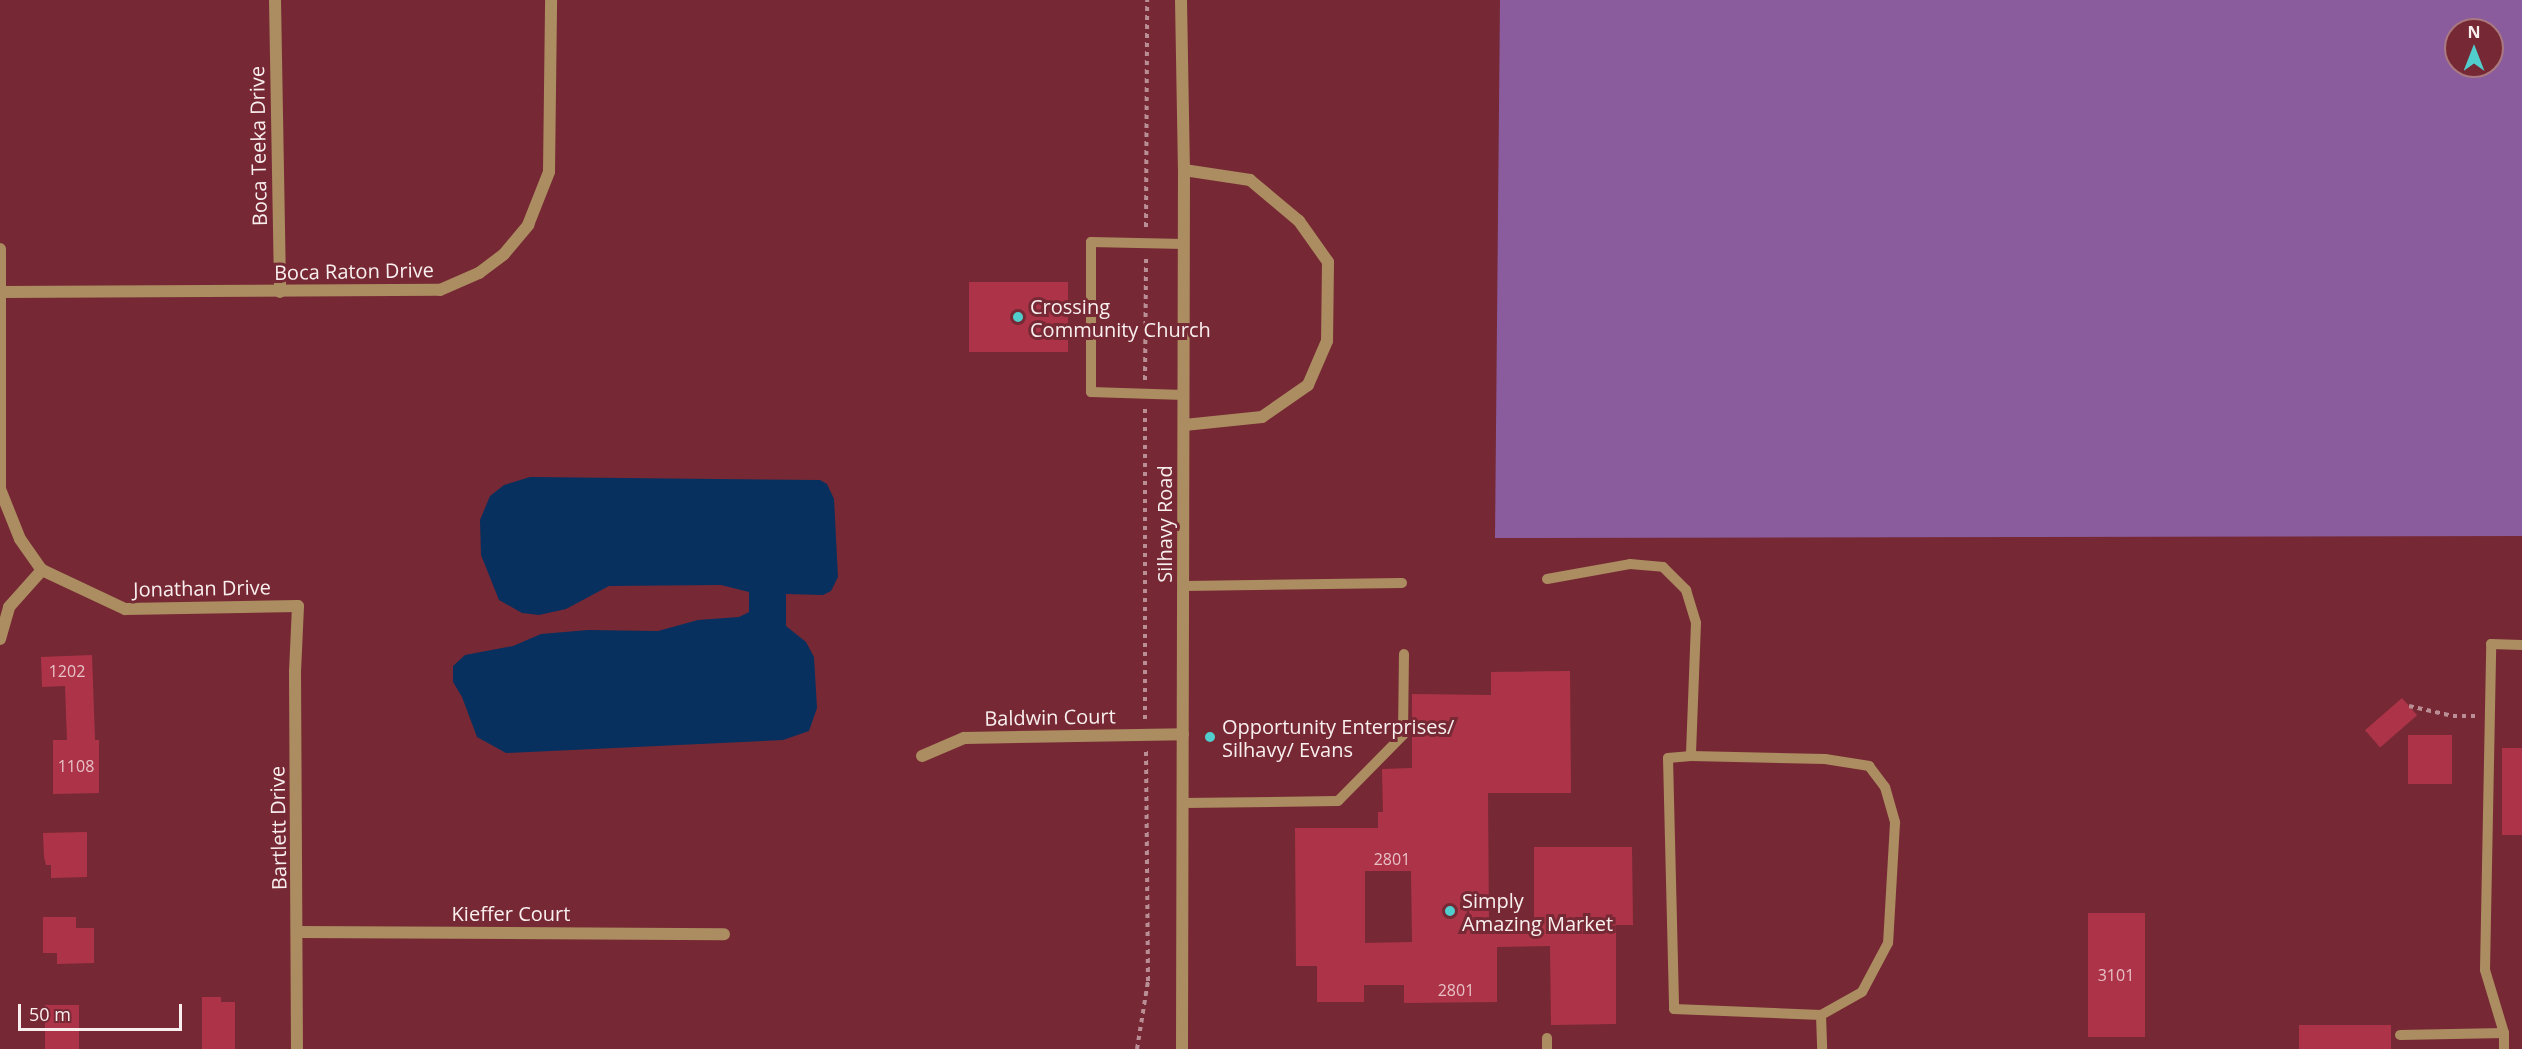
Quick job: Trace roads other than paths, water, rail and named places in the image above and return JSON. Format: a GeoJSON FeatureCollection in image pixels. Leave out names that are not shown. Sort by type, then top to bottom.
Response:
{"type":"FeatureCollection","features":[{"type":"Feature","properties":{"kind":"street","name":"Boca Teeka Drive"},"geometry":{"type":"LineString","coordinates":[[275,0],[280,292]]}},
{"type":"Feature","properties":{"kind":"street","name":"Boca Raton Drive"},"geometry":{"type":"LineString","coordinates":[[1,292],[440,290],[479,273],[504,254],[528,225],[549,172],[551,0]]}},
{"type":"Feature","properties":{"kind":"street","name":"Silhavy Road"},"geometry":{"type":"LineString","coordinates":[[1181,0],[1184,170],[1182,1049]]}},
{"type":"Feature","properties":{"kind":"street"},"geometry":{"type":"LineString","coordinates":[[1184,170],[1250,180],[1299,221],[1328,262],[1328,273],[1327,341],[1308,385],[1262,417],[1184,425]]}},
{"type":"Feature","properties":{"kind":"street"},"geometry":{"type":"LineString","coordinates":[[0,249],[0,488],[20,539],[42,570],[9,607],[0,639]]}},
{"type":"Feature","properties":{"kind":"street","name":"Jonathan Drive"},"geometry":{"type":"LineString","coordinates":[[42,570],[125,609],[298,606]]}},
{"type":"Feature","properties":{"kind":"street","name":"Bartlett Drive"},"geometry":{"type":"LineString","coordinates":[[297,1049],[296,671],[298,606]]}},
{"type":"Feature","properties":{"kind":"street","name":"Baldwin Court"},"geometry":{"type":"LineString","coordinates":[[922,756],[964,738],[1183,734]]}},
{"type":"Feature","properties":{"kind":"street","name":"Kieffer Court"},"geometry":{"type":"LineString","coordinates":[[298,932],[724,934]]}},
{"type":"Feature","properties":{"kind":"lane"},"geometry":{"type":"LineString","coordinates":[[1184,244],[1091,242],[1091,392],[1184,394]]}},
{"type":"Feature","properties":{"kind":"lane"},"geometry":{"type":"LineString","coordinates":[[1547,579],[1630,564],[1663,567],[1686,590],[1695,623],[1691,756]]}},
{"type":"Feature","properties":{"kind":"lane"},"geometry":{"type":"LineString","coordinates":[[1184,586],[1402,583]]}},
{"type":"Feature","properties":{"kind":"lane"},"geometry":{"type":"LineString","coordinates":[[2504,1049],[2504,1033],[2485,970],[2492,716],[2491,644],[2522,645]]}},
{"type":"Feature","properties":{"kind":"lane"},"geometry":{"type":"LineString","coordinates":[[1183,803],[1338,801],[1402,735],[1404,654]]}},
{"type":"Feature","properties":{"kind":"lane"},"geometry":{"type":"LineString","coordinates":[[1691,756],[1825,759],[1869,766],[1885,787],[1896,823],[1888,944],[1862,992],[1821,1016],[1674,1009],[1668,758],[1691,756]]}},
{"type":"Feature","properties":{"kind":"lane"},"geometry":{"type":"LineString","coordinates":[[1821,1016],[1822,1049]]}},
{"type":"Feature","properties":{"kind":"lane"},"geometry":{"type":"LineString","coordinates":[[2400,1035],[2504,1033]]}},
{"type":"Feature","properties":{"kind":"water"},"geometry":{"type":"Polygon","coordinates":[[[530,477],[820,480],[827,484],[834,499],[838,577],[831,591],[823,595],[786,594],[786,626],[806,642],[814,657],[817,708],[809,731],[783,740],[506,753],[477,737],[462,697],[453,682],[453,666],[465,655],[513,646],[541,634],[588,630],[658,631],[698,620],[739,617],[749,612],[749,592],[721,585],[609,586],[566,609],[539,615],[522,613],[499,600],[481,555],[480,520],[490,496],[504,485],[530,477]]]}},
{"type":"Feature","properties":{"kind":"place","name":"Crossing Community Church"},"geometry":{"type":"Point","coordinates":[1018,317]}},
{"type":"Feature","properties":{"kind":"place","name":"Opportunity Enterprises/ Silhavy/ Evans"},"geometry":{"type":"Point","coordinates":[1210,737]}},
{"type":"Feature","properties":{"kind":"place","name":"Simply Amazing Market"},"geometry":{"type":"Point","coordinates":[1450,911]}}]}
